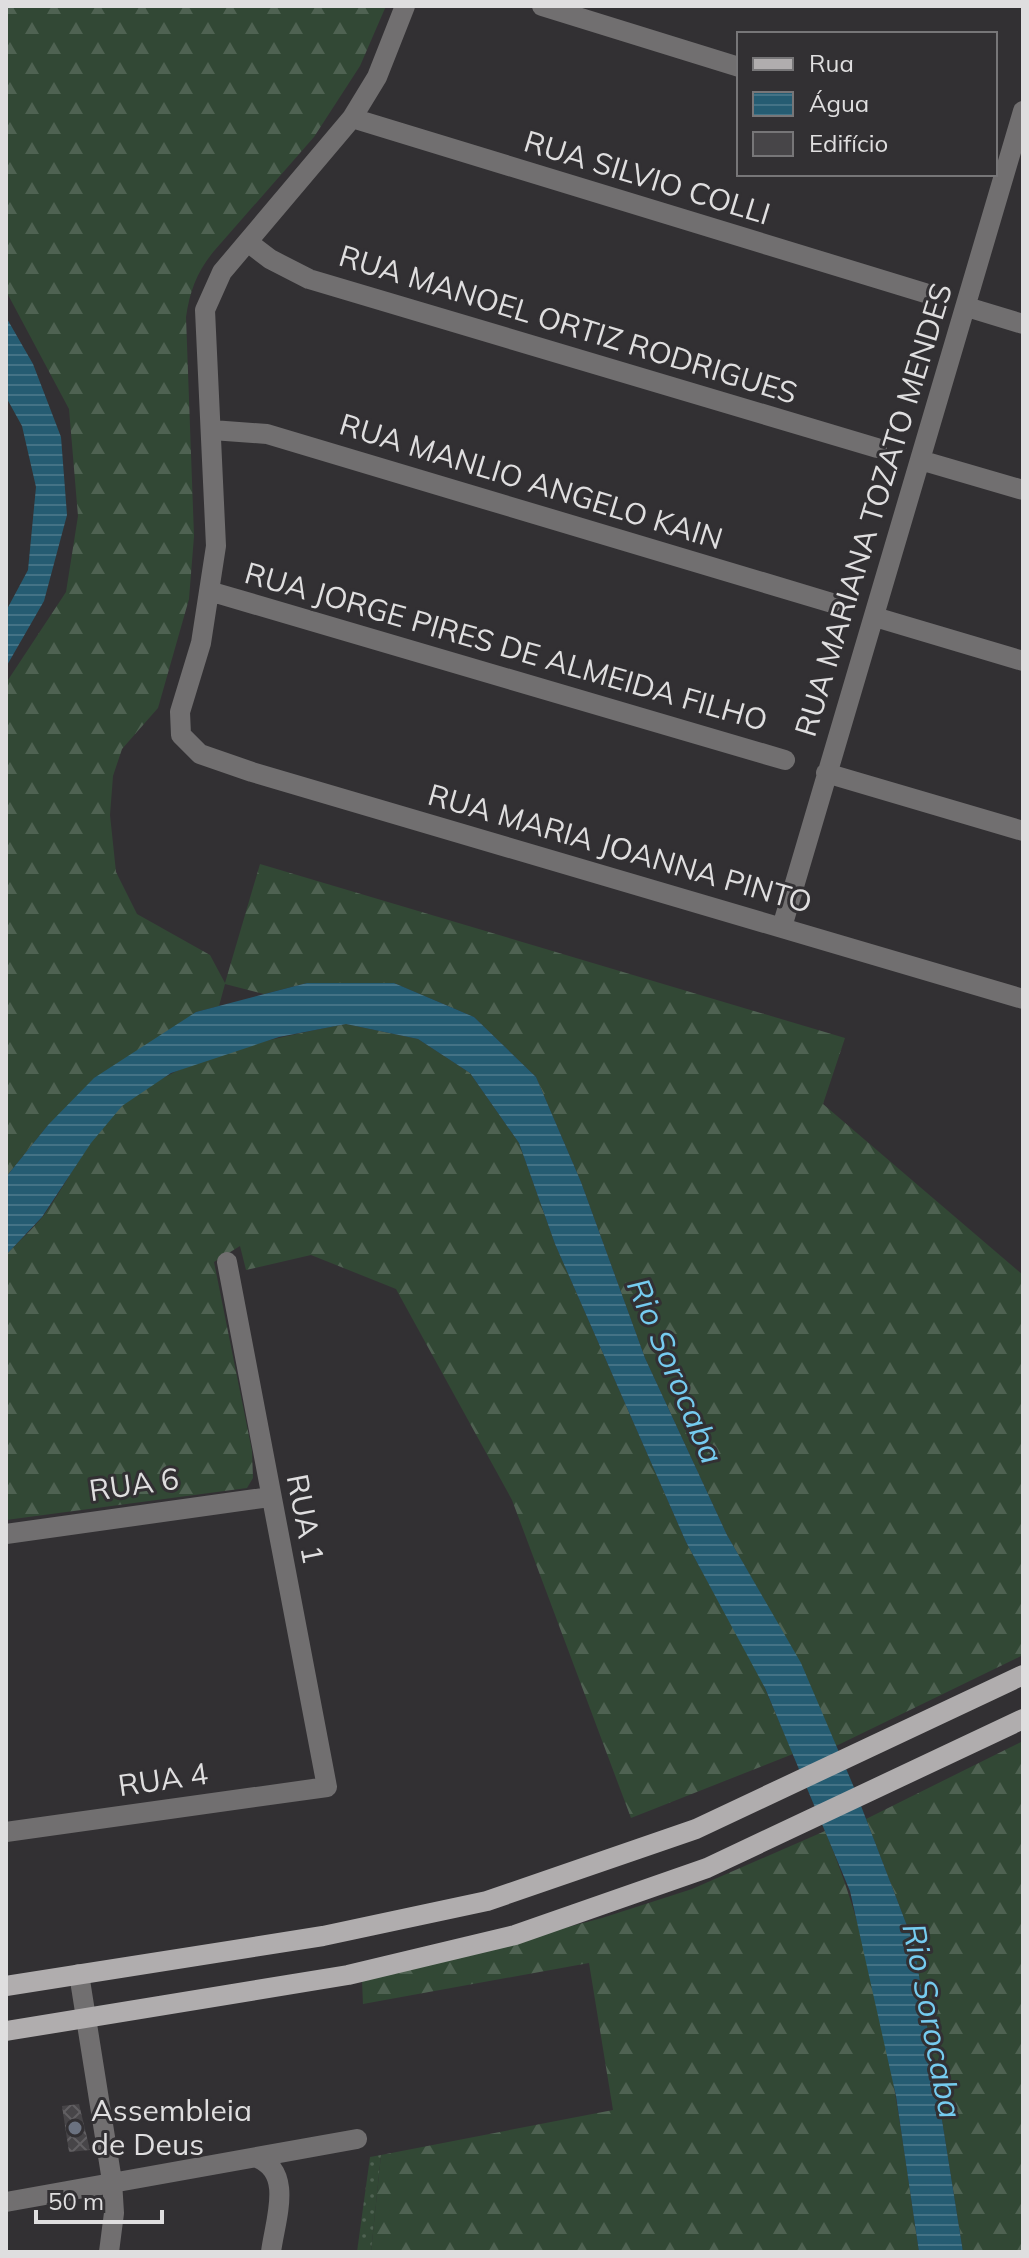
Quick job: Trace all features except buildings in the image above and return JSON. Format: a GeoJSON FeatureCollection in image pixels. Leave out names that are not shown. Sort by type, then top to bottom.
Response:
{"type":"FeatureCollection","features":[{"type":"Feature","properties":{"kind":"main road"},"geometry":{"type":"LineString","coordinates":[[6,1986],[323,1936],[498,1897],[696,1829],[1023,1675]]}},
{"type":"Feature","properties":{"kind":"main road"},"geometry":{"type":"LineString","coordinates":[[6,2031],[348,1975],[515,1935],[707,1868],[1023,1719]]}},
{"type":"Feature","properties":{"kind":"street"},"geometry":{"type":"LineString","coordinates":[[209,591],[216,546],[205,310],[222,272],[352,118],[377,77],[405,6]]}},
{"type":"Feature","properties":{"kind":"street"},"geometry":{"type":"LineString","coordinates":[[542,6],[737,66]]}},
{"type":"Feature","properties":{"kind":"street","name":"RUA MARIANA TOZATO MENDES"},"geometry":{"type":"LineString","coordinates":[[782,927],[920,460],[1017,153],[1023,111]]}},
{"type":"Feature","properties":{"kind":"street","name":"RUA SILVIO COLLI"},"geometry":{"type":"LineString","coordinates":[[352,118],[925,293]]}},
{"type":"Feature","properties":{"kind":"street","name":"RUA MANOEL ORTIZ RODRIGUES"},"geometry":{"type":"LineString","coordinates":[[249,243],[270,259],[309,279],[877,448]]}},
{"type":"Feature","properties":{"kind":"street"},"geometry":{"type":"LineString","coordinates":[[967,307],[1023,324]]}},
{"type":"Feature","properties":{"kind":"street","name":"RUA MANLIO ANGELO KAIN"},"geometry":{"type":"LineString","coordinates":[[212,430],[267,434],[832,603]]}},
{"type":"Feature","properties":{"kind":"street"},"geometry":{"type":"LineString","coordinates":[[920,460],[1023,490]]}},
{"type":"Feature","properties":{"kind":"street","name":"RUA MARIA JOANNA PINTO"},"geometry":{"type":"LineString","coordinates":[[209,591],[201,643],[180,712],[181,735],[200,754],[1023,999]]}},
{"type":"Feature","properties":{"kind":"street","name":"RUA JORGE PIRES DE ALMEIDA FILHO"},"geometry":{"type":"LineString","coordinates":[[209,591],[785,760]]}},
{"type":"Feature","properties":{"kind":"street"},"geometry":{"type":"LineString","coordinates":[[875,617],[1023,661]]}},
{"type":"Feature","properties":{"kind":"street"},"geometry":{"type":"LineString","coordinates":[[826,773],[1023,831]]}},
{"type":"Feature","properties":{"kind":"street","name":"RUA 1"},"geometry":{"type":"LineString","coordinates":[[227,1262],[327,1787]]}},
{"type":"Feature","properties":{"kind":"street","name":"RUA 6"},"geometry":{"type":"LineString","coordinates":[[6,1534],[270,1497]]}},
{"type":"Feature","properties":{"kind":"street","name":"RUA 4"},"geometry":{"type":"LineString","coordinates":[[6,1832],[327,1787]]}},
{"type":"Feature","properties":{"kind":"street"},"geometry":{"type":"LineString","coordinates":[[79,1974],[112,2181],[114,2213],[109,2252]]}},
{"type":"Feature","properties":{"kind":"street"},"geometry":{"type":"LineString","coordinates":[[6,2202],[357,2139]]}},
{"type":"Feature","properties":{"kind":"street"},"geometry":{"type":"LineString","coordinates":[[271,2252],[280,2180],[286,2162],[296,2150]]}},
{"type":"Feature","properties":{"kind":"street"},"geometry":{"type":"LineString","coordinates":[[257,2158],[272,2165],[280,2180]]}},
{"type":"Feature","properties":{"kind":"green space"},"geometry":{"type":"Polygon","coordinates":[[[6,6],[386,6],[360,66],[314,137],[214,251],[203,266],[190,298],[186,317],[194,536],[189,599],[158,708],[122,749],[113,776],[110,815],[116,872],[137,914],[210,955],[225,983],[260,864],[845,1038],[823,1104],[1023,1275],[1023,1655],[836,1746],[800,1663],[727,1535],[645,1358],[581,1182],[536,1077],[474,1017],[394,983],[307,983],[264,994],[225,984],[219,1006],[196,1012],[48,1125],[6,1177],[6,683],[66,592],[78,516],[69,409],[6,291],[6,6]]]}},
{"type":"Feature","properties":{"kind":"green space"},"geometry":{"type":"Polygon","coordinates":[[[346,1024],[418,1039],[470,1073],[519,1143],[555,1244],[686,1542],[760,1677],[793,1754],[631,1818],[512,1500],[396,1289],[311,1255],[246,1270],[240,1246],[214,1262],[252,1451],[253,1478],[247,1488],[6,1520],[6,1255],[44,1215],[100,1129],[123,1105],[146,1088],[171,1074],[229,1051],[346,1024]]]}},
{"type":"Feature","properties":{"kind":"green space"},"geometry":{"type":"Polygon","coordinates":[[[1023,1741],[1023,2252],[963,2252],[914,1944],[866,1819],[1023,1741]]]}},
{"type":"Feature","properties":{"kind":"green space"},"geometry":{"type":"Polygon","coordinates":[[[825,1831],[844,1881],[874,1985],[895,2092],[919,2252],[371,2252],[381,2155],[613,2110],[589,1963],[363,2004],[362,1981],[602,1918],[692,1889],[825,1831]]]}},
{"type":"Feature","properties":{"kind":"green space"},"geometry":{"type":"Polygon","coordinates":[[[381,2155],[371,2252],[357,2252],[370,2157],[381,2155]]]}},
{"type":"Feature","properties":{"kind":"water"},"geometry":{"type":"Polygon","coordinates":[[[6,317],[33,364],[61,437],[67,515],[44,601],[6,667],[6,611],[28,570],[36,487],[22,426],[6,397],[6,317]]]}},
{"type":"Feature","properties":{"kind":"water"},"geometry":{"type":"Polygon","coordinates":[[[307,983],[394,983],[474,1017],[536,1077],[581,1182],[645,1358],[727,1535],[801,1663],[853,1785],[914,1944],[963,2252],[919,2252],[896,2096],[850,1891],[765,1688],[686,1542],[555,1244],[519,1143],[470,1073],[418,1039],[346,1024],[279,1037],[171,1073],[122,1106],[91,1143],[42,1217],[6,1255],[6,1177],[48,1125],[94,1078],[196,1012],[307,983]]]}},
{"type":"Feature","properties":{"kind":"place","name":"Assembleia de Deus"},"geometry":{"type":"Point","coordinates":[75,2128]}},
{"type":"Feature","properties":{"kind":"water label","name":"Rio Sorocaba"},"geometry":{"type":"Point","coordinates":[675,1371]}},
{"type":"Feature","properties":{"kind":"water label","name":"Rio Sorocaba"},"geometry":{"type":"Point","coordinates":[932,2021]}}]}
